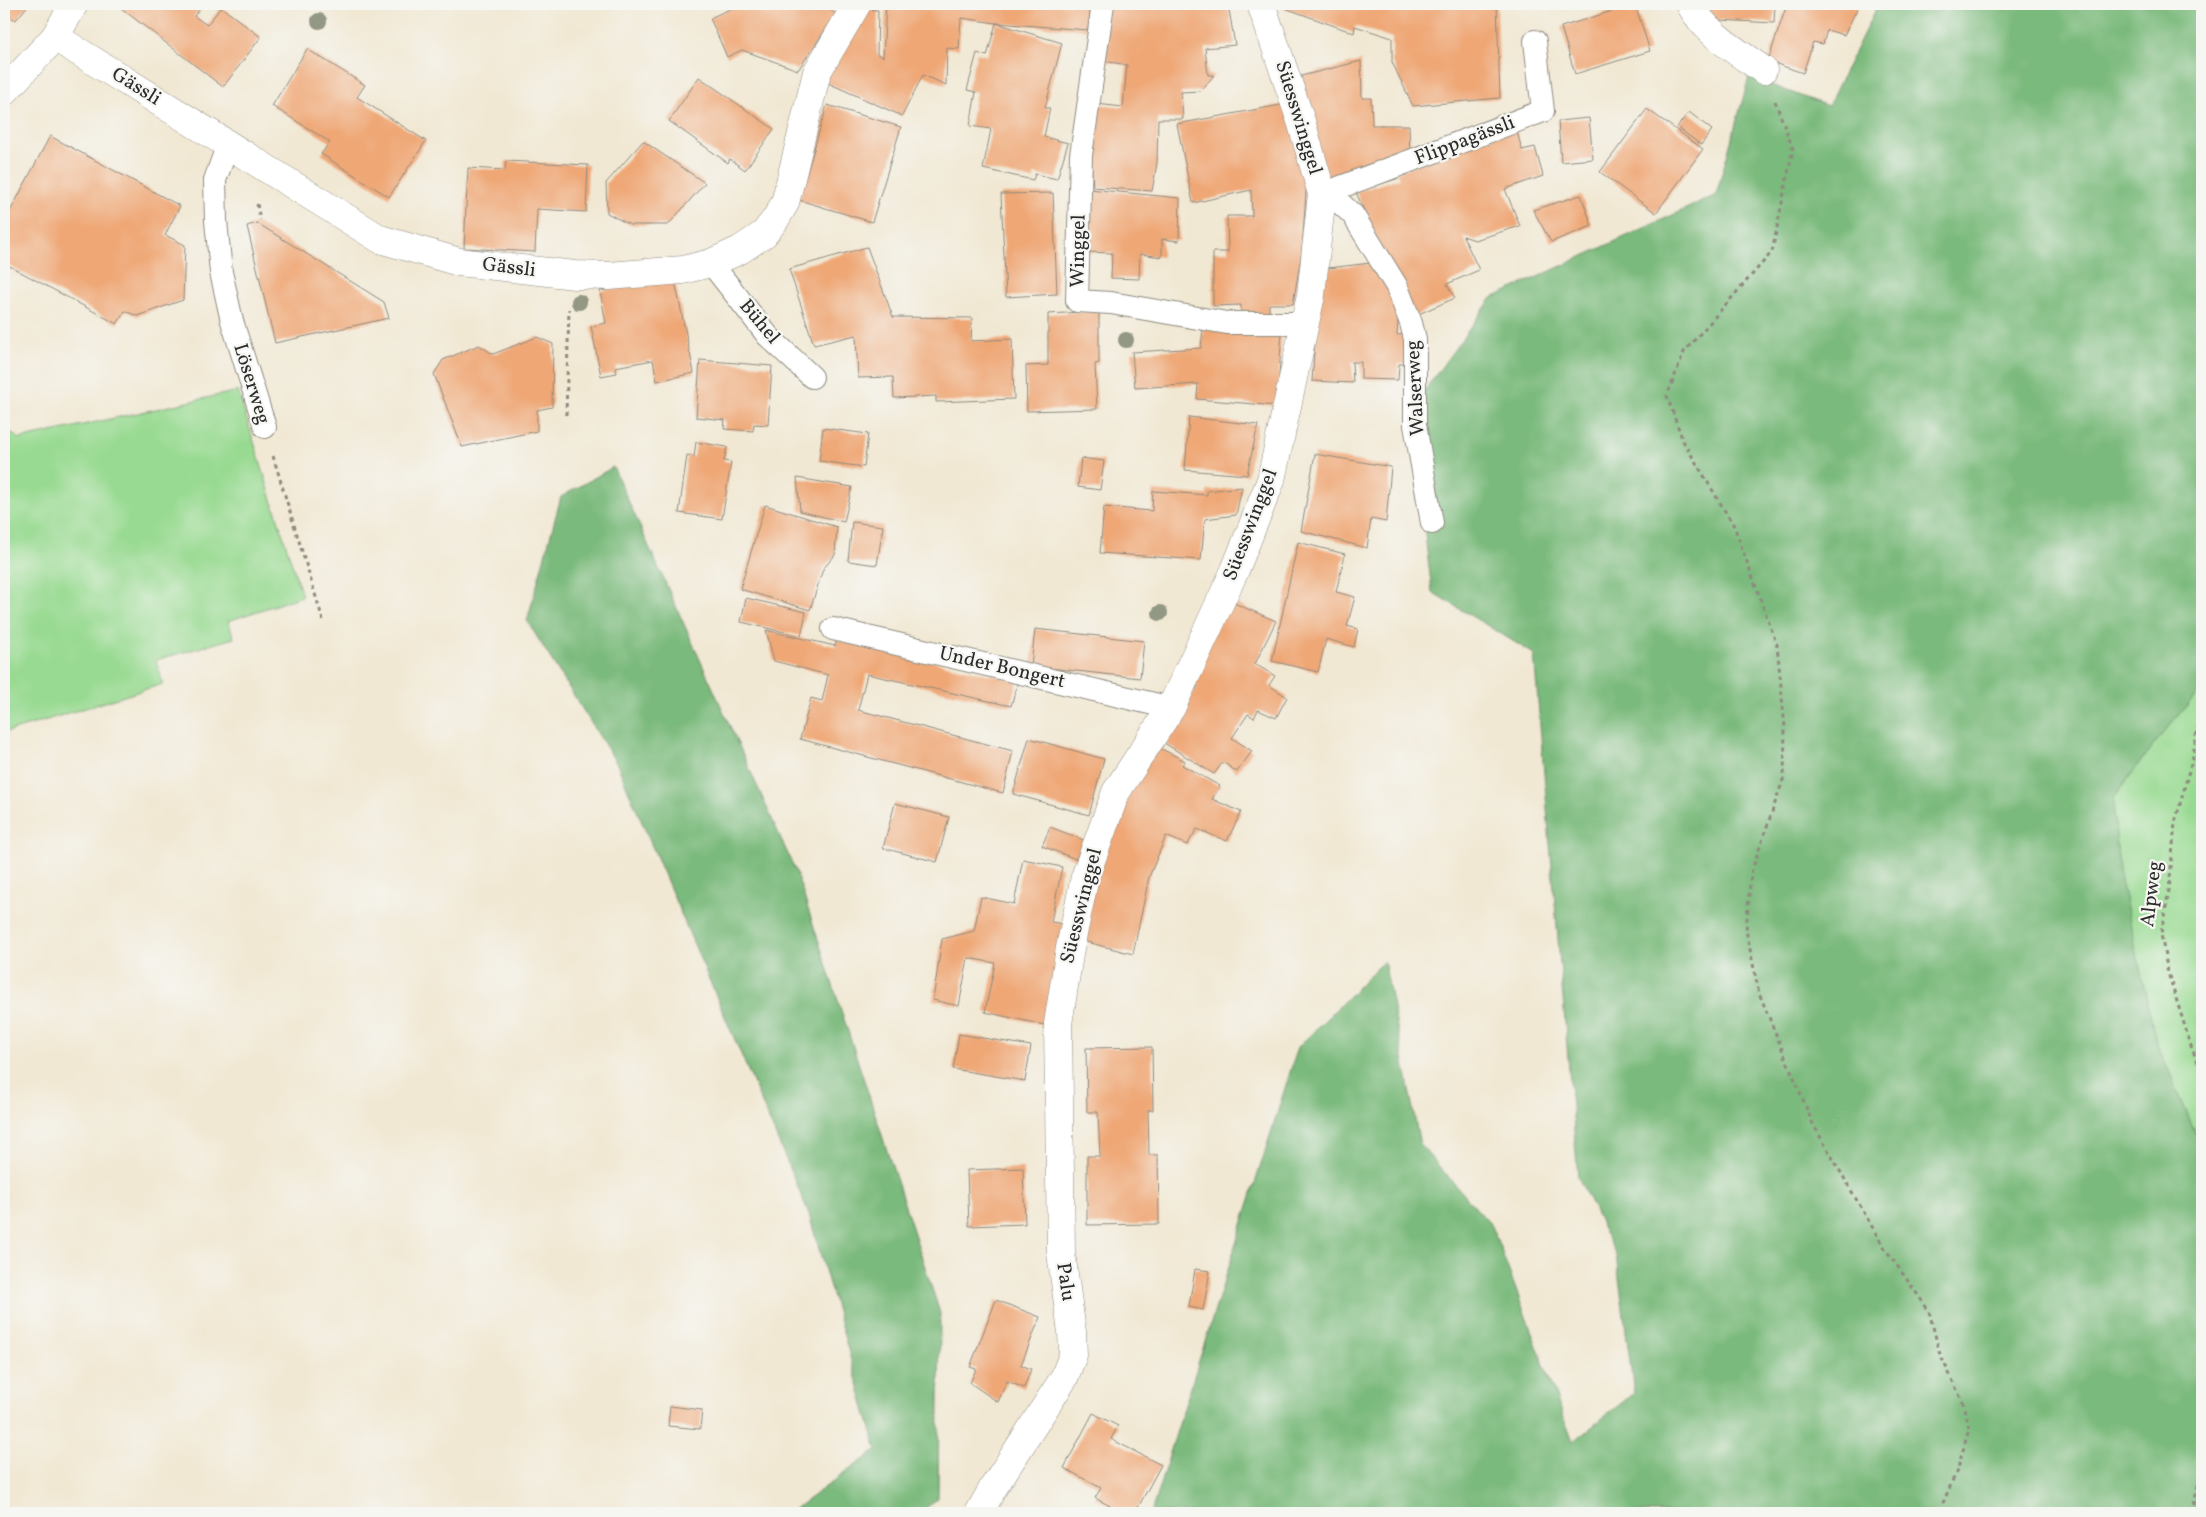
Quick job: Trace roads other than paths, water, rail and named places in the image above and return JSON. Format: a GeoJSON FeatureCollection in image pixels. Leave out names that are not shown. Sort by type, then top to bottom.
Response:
{"type":"FeatureCollection","features":[{"type":"Feature","properties":{"kind":"street"},"geometry":{"type":"LineString","coordinates":[[4,92],[55,37],[74,4]]}},
{"type":"Feature","properties":{"kind":"street","name":"Gässli"},"geometry":{"type":"LineString","coordinates":[[55,37],[380,239],[459,262],[570,275],[608,276],[683,270],[711,263],[740,250],[764,234],[776,220],[785,203],[798,159],[818,72],[856,4]]}},
{"type":"Feature","properties":{"kind":"street","name":"Süesswinggel"},"geometry":{"type":"LineString","coordinates":[[1058,1024],[1070,948],[1088,868],[1116,792],[1172,708],[1235,570],[1271,480],[1311,295],[1322,194],[1301,121],[1261,4]]}},
{"type":"Feature","properties":{"kind":"street"},"geometry":{"type":"LineString","coordinates":[[1690,4],[1698,20],[1709,32],[1763,70]]}},
{"type":"Feature","properties":{"kind":"street","name":"Palu"},"geometry":{"type":"LineString","coordinates":[[979,1513],[1064,1378],[1073,1355],[1072,1332],[1061,1253],[1058,1024]]}},
{"type":"Feature","properties":{"kind":"lane","name":"Winggel"},"geometry":{"type":"LineString","coordinates":[[1103,4],[1081,155],[1078,301],[1112,303],[1227,323],[1305,323]]}},
{"type":"Feature","properties":{"kind":"lane","name":"Flippagässli"},"geometry":{"type":"LineString","coordinates":[[1322,194],[1543,111],[1535,41]]}},
{"type":"Feature","properties":{"kind":"lane","name":"Löserweg"},"geometry":{"type":"LineString","coordinates":[[228,144],[215,180],[216,221],[221,272],[232,321],[265,428]]}},
{"type":"Feature","properties":{"kind":"lane","name":"Walserweg"},"geometry":{"type":"LineString","coordinates":[[1322,194],[1340,203],[1353,215],[1397,287],[1411,323],[1415,339],[1416,425],[1432,523]]}},
{"type":"Feature","properties":{"kind":"lane","name":"Bühel"},"geometry":{"type":"LineString","coordinates":[[711,263],[768,336],[812,377]]}},
{"type":"Feature","properties":{"kind":"lane","name":"Under Bongert"},"geometry":{"type":"LineString","coordinates":[[833,629],[1172,708]]}}]}
